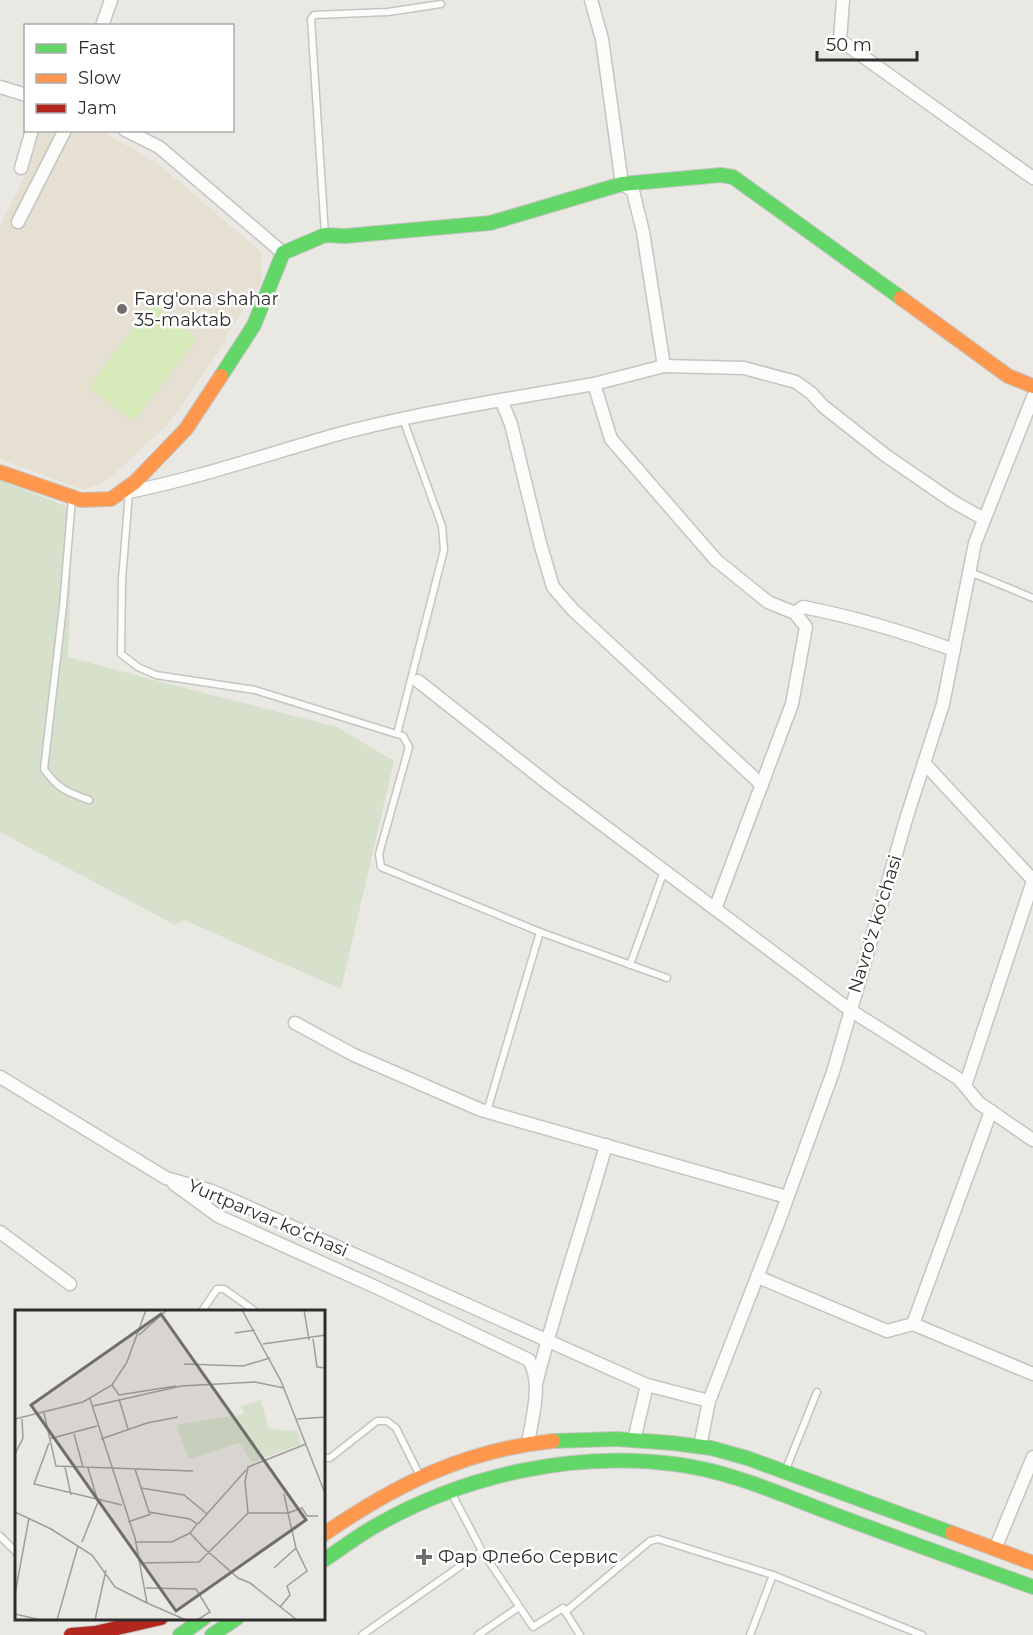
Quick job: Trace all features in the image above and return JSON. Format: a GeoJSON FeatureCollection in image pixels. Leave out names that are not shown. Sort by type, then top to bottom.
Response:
{"type":"FeatureCollection","features":[{"type":"Feature","properties":{"kind":"main road"},"geometry":{"type":"LineString","coordinates":[[0,472],[81,500],[111,499],[123,493],[186,429],[254,325],[283,253],[325,235],[345,236],[490,223],[622,184],[710,176],[733,177],[1008,376],[1033,386]]}},
{"type":"Feature","properties":{"kind":"main road"},"geometry":{"type":"LineString","coordinates":[[607,1439],[608,1461]]}},
{"type":"Feature","properties":{"kind":"main road"},"geometry":{"type":"LineString","coordinates":[[326,1533],[362,1507],[421,1477],[477,1454],[528,1443],[634,1440],[700,1446],[747,1458],[1033,1563]]}},
{"type":"Feature","properties":{"kind":"main road"},"geometry":{"type":"LineString","coordinates":[[326,1559],[376,1526],[415,1507],[485,1479],[544,1466],[608,1461],[673,1464],[742,1480],[1033,1587]]}},
{"type":"Feature","properties":{"kind":"main road"},"geometry":{"type":"LineString","coordinates":[[71,1635],[94,1633],[152,1620]]}},
{"type":"Feature","properties":{"kind":"main road"},"geometry":{"type":"LineString","coordinates":[[180,1635],[201,1620]]}},
{"type":"Feature","properties":{"kind":"main road"},"geometry":{"type":"LineString","coordinates":[[212,1635],[234,1620]]}},
{"type":"Feature","properties":{"kind":"street"},"geometry":{"type":"LineString","coordinates":[[103,24],[111,0]]}},
{"type":"Feature","properties":{"kind":"street"},"geometry":{"type":"LineString","coordinates":[[591,0],[602,39],[622,184],[633,191],[643,232],[664,366]]}},
{"type":"Feature","properties":{"kind":"street"},"geometry":{"type":"LineString","coordinates":[[843,0],[840,40],[1033,178]]}},
{"type":"Feature","properties":{"kind":"street"},"geometry":{"type":"LineString","coordinates":[[0,87],[24,94]]}},
{"type":"Feature","properties":{"kind":"street"},"geometry":{"type":"LineString","coordinates":[[21,168],[31,132]]}},
{"type":"Feature","properties":{"kind":"street"},"geometry":{"type":"LineString","coordinates":[[18,222],[64,132]]}},
{"type":"Feature","properties":{"kind":"street"},"geometry":{"type":"LineString","coordinates":[[129,132],[159,147],[283,253]]}},
{"type":"Feature","properties":{"kind":"street"},"geometry":{"type":"LineString","coordinates":[[123,493],[171,484],[403,418],[594,384],[664,366],[744,368],[796,382],[885,455],[952,501],[984,519]]}},
{"type":"Feature","properties":{"kind":"street"},"geometry":{"type":"LineString","coordinates":[[594,384],[611,439],[716,560],[768,602],[795,613],[806,627],[792,704],[715,909]]}},
{"type":"Feature","properties":{"kind":"street","name":"Navroʻz koʻchasi"},"geometry":{"type":"LineString","coordinates":[[700,1446],[709,1401],[758,1277],[833,1072],[943,704],[975,543],[1033,397]]}},
{"type":"Feature","properties":{"kind":"street"},"geometry":{"type":"LineString","coordinates":[[501,400],[511,424],[553,586],[573,610],[762,785]]}},
{"type":"Feature","properties":{"kind":"street"},"geometry":{"type":"LineString","coordinates":[[795,613],[803,608],[852,617],[954,650]]}},
{"type":"Feature","properties":{"kind":"street"},"geometry":{"type":"LineString","coordinates":[[418,681],[551,786],[850,1010],[959,1079],[979,1102],[1033,1140]]}},
{"type":"Feature","properties":{"kind":"street"},"geometry":{"type":"LineString","coordinates":[[924,763],[1033,880],[965,1086]]}},
{"type":"Feature","properties":{"kind":"street"},"geometry":{"type":"LineString","coordinates":[[295,1023],[354,1055],[488,1111],[788,1197]]}},
{"type":"Feature","properties":{"kind":"street","name":"Yurtparvar koʻchasi"},"geometry":{"type":"LineString","coordinates":[[0,1077],[166,1178],[212,1191],[647,1385],[709,1401]]}},
{"type":"Feature","properties":{"kind":"street"},"geometry":{"type":"LineString","coordinates":[[913,1324],[991,1111]]}},
{"type":"Feature","properties":{"kind":"street"},"geometry":{"type":"LineString","coordinates":[[528,1443],[537,1380],[547,1339],[606,1145]]}},
{"type":"Feature","properties":{"kind":"street"},"geometry":{"type":"LineString","coordinates":[[166,1178],[218,1216],[380,1289],[529,1360],[537,1380]]}},
{"type":"Feature","properties":{"kind":"street"},"geometry":{"type":"LineString","coordinates":[[0,1232],[70,1284]]}},
{"type":"Feature","properties":{"kind":"street"},"geometry":{"type":"LineString","coordinates":[[758,1277],[887,1330],[913,1324],[1033,1374]]}},
{"type":"Feature","properties":{"kind":"street"},"geometry":{"type":"LineString","coordinates":[[634,1440],[647,1385]]}},
{"type":"Feature","properties":{"kind":"street"},"geometry":{"type":"LineString","coordinates":[[995,1549],[1033,1456]]}},
{"type":"Feature","properties":{"kind":"lane"},"geometry":{"type":"LineString","coordinates":[[325,235],[312,19],[314,15],[388,12],[441,4]]}},
{"type":"Feature","properties":{"kind":"lane"},"geometry":{"type":"LineString","coordinates":[[397,734],[444,550],[442,526],[403,418]]}},
{"type":"Feature","properties":{"kind":"lane"},"geometry":{"type":"LineString","coordinates":[[123,493],[121,654],[138,667],[156,675],[255,690],[403,736],[409,747],[379,854],[381,867],[540,932],[667,978]]}},
{"type":"Feature","properties":{"kind":"lane"},"geometry":{"type":"LineString","coordinates":[[72,497],[63,606],[44,769],[54,784],[66,792],[89,800]]}},
{"type":"Feature","properties":{"kind":"lane"},"geometry":{"type":"LineString","coordinates":[[970,572],[1033,598]]}},
{"type":"Feature","properties":{"kind":"lane"},"geometry":{"type":"LineString","coordinates":[[630,965],[664,871]]}},
{"type":"Feature","properties":{"kind":"lane"},"geometry":{"type":"LineString","coordinates":[[488,1111],[540,932]]}},
{"type":"Feature","properties":{"kind":"lane"},"geometry":{"type":"LineString","coordinates":[[203,1310],[217,1289],[224,1289],[254,1310]]}},
{"type":"Feature","properties":{"kind":"lane"},"geometry":{"type":"LineString","coordinates":[[785,1472],[818,1392]]}},
{"type":"Feature","properties":{"kind":"lane"},"geometry":{"type":"LineString","coordinates":[[326,1458],[330,1458],[377,1421],[387,1422],[396,1428],[421,1477]]}},
{"type":"Feature","properties":{"kind":"lane"},"geometry":{"type":"LineString","coordinates":[[452,1492],[482,1551],[533,1627],[535,1635]]}},
{"type":"Feature","properties":{"kind":"lane"},"geometry":{"type":"LineString","coordinates":[[0,1536],[15,1551]]}},
{"type":"Feature","properties":{"kind":"lane"},"geometry":{"type":"LineString","coordinates":[[566,1612],[650,1541],[658,1539],[773,1575],[922,1635]]}},
{"type":"Feature","properties":{"kind":"lane"},"geometry":{"type":"LineString","coordinates":[[362,1635],[482,1551]]}},
{"type":"Feature","properties":{"kind":"lane"},"geometry":{"type":"LineString","coordinates":[[750,1635],[773,1575]]}},
{"type":"Feature","properties":{"kind":"lane"},"geometry":{"type":"LineString","coordinates":[[478,1635],[519,1607]]}},
{"type":"Feature","properties":{"kind":"lane"},"geometry":{"type":"LineString","coordinates":[[533,1627],[563,1608],[580,1635]]}},
{"type":"Feature","properties":{"kind":"shaded area","name":"Farg'ona shahar 35-maktab"},"geometry":{"type":"Polygon","coordinates":[[[40,132],[103,132],[157,163],[261,252],[262,282],[226,335],[226,341],[168,424],[108,480],[84,490],[0,459],[0,226],[24,177],[40,132]]]}},
{"type":"Feature","properties":{"kind":"green space"},"geometry":{"type":"Polygon","coordinates":[[[152,303],[197,338],[134,421],[89,387],[152,303]]]}},
{"type":"Feature","properties":{"kind":"green space"},"geometry":{"type":"Polygon","coordinates":[[[0,480],[73,509],[68,657],[337,727],[394,761],[341,989],[184,920],[175,925],[0,832],[0,480]]]}},
{"type":"Feature","properties":{"kind":"traffic: fast"},"geometry":{"type":"LineString","coordinates":[[221,376],[254,325],[283,253],[325,235],[345,236],[490,223],[622,184],[721,175],[733,177],[901,298]]}},
{"type":"Feature","properties":{"kind":"traffic: fast"},"geometry":{"type":"LineString","coordinates":[[553,1441],[616,1439],[711,1448],[747,1458],[952,1533]]}},
{"type":"Feature","properties":{"kind":"traffic: fast"},"geometry":{"type":"LineString","coordinates":[[326,1559],[370,1529],[411,1507],[483,1480],[559,1464],[636,1461],[693,1467],[730,1476],[1033,1587]]}},
{"type":"Feature","properties":{"kind":"traffic: fast"},"geometry":{"type":"LineString","coordinates":[[180,1635],[201,1620]]}},
{"type":"Feature","properties":{"kind":"traffic: fast"},"geometry":{"type":"LineString","coordinates":[[212,1635],[234,1620]]}},
{"type":"Feature","properties":{"kind":"traffic: slow"},"geometry":{"type":"LineString","coordinates":[[901,298],[1008,376],[1033,386]]}},
{"type":"Feature","properties":{"kind":"traffic: slow"},"geometry":{"type":"LineString","coordinates":[[0,472],[81,500],[111,499],[135,482],[186,429],[221,376]]}},
{"type":"Feature","properties":{"kind":"traffic: slow"},"geometry":{"type":"LineString","coordinates":[[326,1533],[378,1500],[433,1472],[490,1452],[553,1441]]}},
{"type":"Feature","properties":{"kind":"traffic: slow"},"geometry":{"type":"LineString","coordinates":[[952,1533],[1033,1563]]}},
{"type":"Feature","properties":{"kind":"traffic: jam"},"geometry":{"type":"LineString","coordinates":[[71,1635],[95,1633],[152,1620]]}},
{"type":"Feature","properties":{"kind":"place","name":"Farg'ona shahar 35-maktab"},"geometry":{"type":"Point","coordinates":[122,309]}},
{"type":"Feature","properties":{"kind":"place","name":"Фар Флебо Сервис"},"geometry":{"type":"Point","coordinates":[424,1557]}}]}
